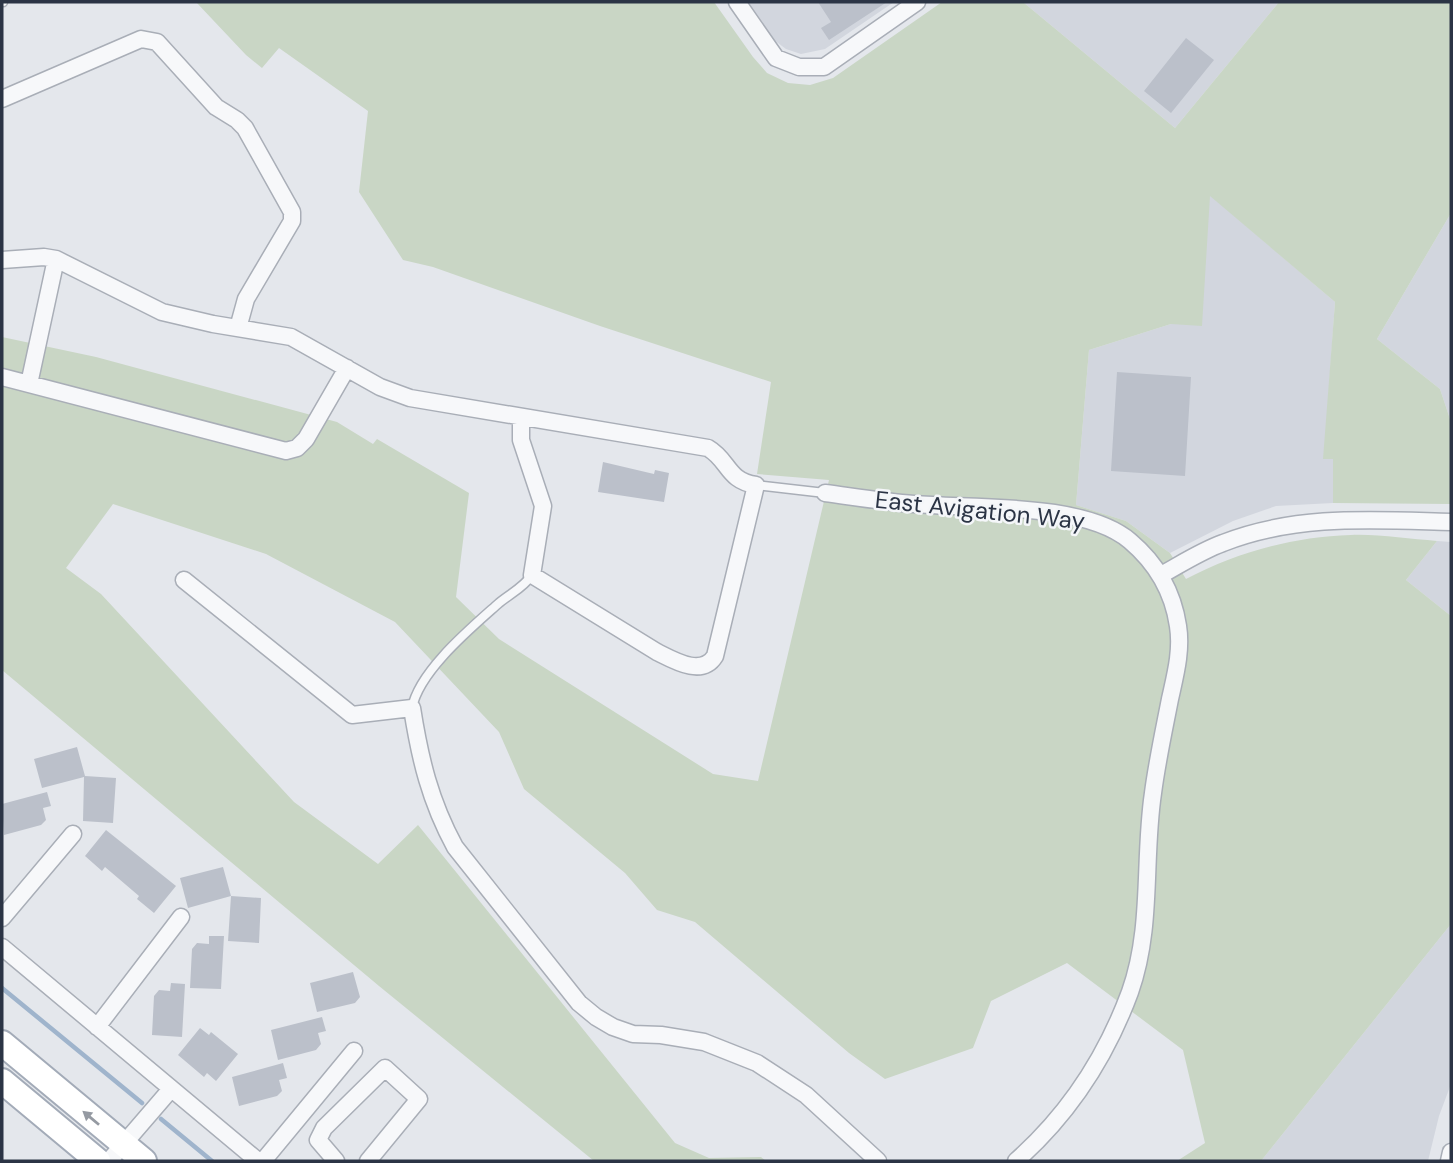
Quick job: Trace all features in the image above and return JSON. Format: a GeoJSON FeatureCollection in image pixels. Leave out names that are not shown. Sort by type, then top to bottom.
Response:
{"type":"FeatureCollection","features":[{"type":"Feature","properties":{"kind":"main road"},"geometry":{"type":"LineString","coordinates":[[2,1043],[117,1153],[144,1161]]}},
{"type":"Feature","properties":{"kind":"main road"},"geometry":{"type":"LineString","coordinates":[[2,1081],[98,1161]]}},
{"type":"Feature","properties":{"kind":"street"},"geometry":{"type":"LineString","coordinates":[[737,2],[776,58],[799,67],[824,67],[918,2]]}},
{"type":"Feature","properties":{"kind":"street"},"geometry":{"type":"LineString","coordinates":[[2,99],[141,39],[157,42],[216,107],[245,128],[292,212],[292,221],[246,299],[238,328]]}},
{"type":"Feature","properties":{"kind":"street"},"geometry":{"type":"LineString","coordinates":[[2,260],[44,257],[56,259],[29,384]]}},
{"type":"Feature","properties":{"kind":"street","name":"East Avigation Way"},"geometry":{"type":"LineString","coordinates":[[56,259],[162,312],[291,337],[395,394],[493,410],[521,418],[708,448],[717,453],[731,474],[743,483],[756,485]]}},
{"type":"Feature","properties":{"kind":"street"},"geometry":{"type":"LineString","coordinates":[[2,377],[285,451],[297,448],[306,439],[347,368]]}},
{"type":"Feature","properties":{"kind":"street"},"geometry":{"type":"LineString","coordinates":[[521,418],[521,440],[543,506],[531,575],[674,661],[700,668],[709,665],[715,656],[756,485]]}},
{"type":"Feature","properties":{"kind":"street","name":"East Avigation Way"},"geometry":{"type":"LineString","coordinates":[[825,493],[912,504],[1050,512],[1088,518],[1129,540],[1161,575],[1175,611],[1179,651],[1152,797],[1142,946],[1129,992],[1094,1068],[1052,1127],[1016,1161]]}},
{"type":"Feature","properties":{"kind":"street"},"geometry":{"type":"LineString","coordinates":[[1161,575],[1221,543],[1287,524],[1339,519],[1451,522]]}},
{"type":"Feature","properties":{"kind":"street"},"geometry":{"type":"LineString","coordinates":[[184,580],[352,715],[412,708],[428,787],[440,820],[455,847],[579,1003],[613,1027],[633,1034],[661,1035],[704,1042],[757,1063],[806,1095],[878,1161]]}},
{"type":"Feature","properties":{"kind":"street"},"geometry":{"type":"LineString","coordinates":[[2,918],[73,834]]}},
{"type":"Feature","properties":{"kind":"street"},"geometry":{"type":"LineString","coordinates":[[97,1027],[181,918]]}},
{"type":"Feature","properties":{"kind":"street"},"geometry":{"type":"LineString","coordinates":[[2,947],[261,1161],[354,1051]]}},
{"type":"Feature","properties":{"kind":"street"},"geometry":{"type":"LineString","coordinates":[[336,1161],[317,1140],[324,1128],[385,1068],[419,1099],[368,1161]]}},
{"type":"Feature","properties":{"kind":"street"},"geometry":{"type":"LineString","coordinates":[[117,1153],[171,1089]]}},
{"type":"Feature","properties":{"kind":"street"},"geometry":{"type":"LineString","coordinates":[[1449,1161],[1451,1152]]}},
{"type":"Feature","properties":{"kind":"lane","name":"East Avigation Way"},"geometry":{"type":"LineString","coordinates":[[756,485],[825,493]]}},
{"type":"Feature","properties":{"kind":"lane"},"geometry":{"type":"LineString","coordinates":[[412,708],[415,695],[431,669],[482,618],[524,585],[531,575]]}},
{"type":"Feature","properties":{"kind":"shaded area"},"geometry":{"type":"Polygon","coordinates":[[[748,2],[894,2],[825,49],[801,54],[786,49],[774,40],[748,2]]]}},
{"type":"Feature","properties":{"kind":"shaded area"},"geometry":{"type":"Polygon","coordinates":[[[1023,2],[1279,2],[1175,128],[1023,2]]]}},
{"type":"Feature","properties":{"kind":"shaded area"},"geometry":{"type":"Polygon","coordinates":[[[1210,195],[1335,302],[1324,459],[1333,459],[1333,503],[1276,506],[1233,521],[1170,553],[1126,521],[1076,505],[1089,350],[1171,324],[1210,195]]]}},
{"type":"Feature","properties":{"kind":"shaded area"},"geometry":{"type":"Polygon","coordinates":[[[1451,213],[1451,422],[1440,389],[1377,339],[1451,213]]]}},
{"type":"Feature","properties":{"kind":"shaded area"},"geometry":{"type":"Polygon","coordinates":[[[1437,541],[1451,542],[1451,616],[1406,580],[1437,541]]]}},
{"type":"Feature","properties":{"kind":"shaded area"},"geometry":{"type":"Polygon","coordinates":[[[1451,924],[1451,1084],[1439,1116],[1428,1161],[1261,1161],[1451,924]]]}},
{"type":"Feature","properties":{"kind":"green space"},"geometry":{"type":"Polygon","coordinates":[[[196,2],[714,2],[767,73],[788,83],[810,85],[833,78],[942,2],[1023,2],[1175,128],[1279,2],[1451,2],[1451,213],[1377,339],[1440,389],[1451,422],[1451,504],[1333,503],[1333,459],[1323,459],[1335,302],[1210,196],[1202,326],[1171,324],[1089,350],[1076,505],[1126,521],[1170,553],[1186,579],[1246,554],[1308,539],[1362,535],[1437,541],[1406,580],[1451,616],[1451,924],[1261,1161],[1177,1161],[1205,1143],[1183,1050],[1067,963],[991,1001],[973,1048],[885,1079],[849,1053],[695,922],[657,910],[625,873],[524,789],[499,732],[395,622],[266,554],[113,504],[66,568],[101,594],[294,802],[378,864],[418,825],[675,1143],[709,1158],[761,1157],[766,1161],[594,1161],[379,986],[2,670],[2,337],[96,357],[337,422],[373,444],[377,439],[469,493],[456,597],[499,639],[713,774],[758,781],[829,480],[757,474],[771,382],[433,267],[403,260],[359,192],[368,111],[279,48],[262,68],[246,55],[196,2]]]}},
{"type":"Feature","properties":{"kind":"building"},"geometry":{"type":"Polygon","coordinates":[[[818,2],[887,2],[829,40],[821,28],[831,22],[818,2]]]}},
{"type":"Feature","properties":{"kind":"building"},"geometry":{"type":"Polygon","coordinates":[[[1186,38],[1214,60],[1171,113],[1144,91],[1186,38]]]}},
{"type":"Feature","properties":{"kind":"building"},"geometry":{"type":"Polygon","coordinates":[[[1117,372],[1191,377],[1185,476],[1111,471],[1117,372]]]}},
{"type":"Feature","properties":{"kind":"building"},"geometry":{"type":"Polygon","coordinates":[[[603,462],[654,474],[655,470],[669,473],[664,502],[598,492],[603,462]]]}},
{"type":"Feature","properties":{"kind":"building"},"geometry":{"type":"Polygon","coordinates":[[[77,747],[85,776],[116,778],[113,823],[83,821],[84,777],[42,788],[34,759],[77,747]]]}},
{"type":"Feature","properties":{"kind":"building"},"geometry":{"type":"Polygon","coordinates":[[[47,792],[51,806],[43,808],[46,820],[41,825],[4,835],[2,804],[47,792]]]}},
{"type":"Feature","properties":{"kind":"building"},"geometry":{"type":"Polygon","coordinates":[[[106,830],[176,886],[154,913],[137,899],[139,896],[105,867],[102,871],[85,856],[106,830]]]}},
{"type":"Feature","properties":{"kind":"building"},"geometry":{"type":"Polygon","coordinates":[[[223,867],[231,896],[188,908],[180,878],[223,867]]]}},
{"type":"Feature","properties":{"kind":"building"},"geometry":{"type":"Polygon","coordinates":[[[231,896],[261,898],[259,943],[228,941],[231,896]]]}},
{"type":"Feature","properties":{"kind":"building"},"geometry":{"type":"Polygon","coordinates":[[[209,936],[224,936],[221,989],[190,988],[192,949],[197,943],[209,944],[209,936]]]}},
{"type":"Feature","properties":{"kind":"building"},"geometry":{"type":"Polygon","coordinates":[[[353,972],[360,997],[355,1003],[317,1012],[310,983],[353,972]]]}},
{"type":"Feature","properties":{"kind":"building"},"geometry":{"type":"Polygon","coordinates":[[[171,983],[185,984],[182,1037],[152,1035],[154,996],[159,990],[170,991],[171,983]]]}},
{"type":"Feature","properties":{"kind":"building"},"geometry":{"type":"Polygon","coordinates":[[[322,1017],[326,1031],[318,1033],[321,1044],[316,1050],[278,1060],[271,1030],[322,1017]]]}},
{"type":"Feature","properties":{"kind":"building"},"geometry":{"type":"Polygon","coordinates":[[[200,1028],[209,1035],[211,1032],[238,1054],[216,1081],[207,1073],[204,1077],[178,1055],[200,1028]]]}},
{"type":"Feature","properties":{"kind":"building"},"geometry":{"type":"Polygon","coordinates":[[[283,1063],[287,1078],[279,1080],[282,1091],[277,1096],[239,1106],[232,1077],[283,1063]]]}},
{"type":"Feature","properties":{"kind":"waterway"},"geometry":{"type":"LineString","coordinates":[[2,988],[142,1103]]}},
{"type":"Feature","properties":{"kind":"waterway"},"geometry":{"type":"LineString","coordinates":[[161,1119],[212,1161]]}}]}
